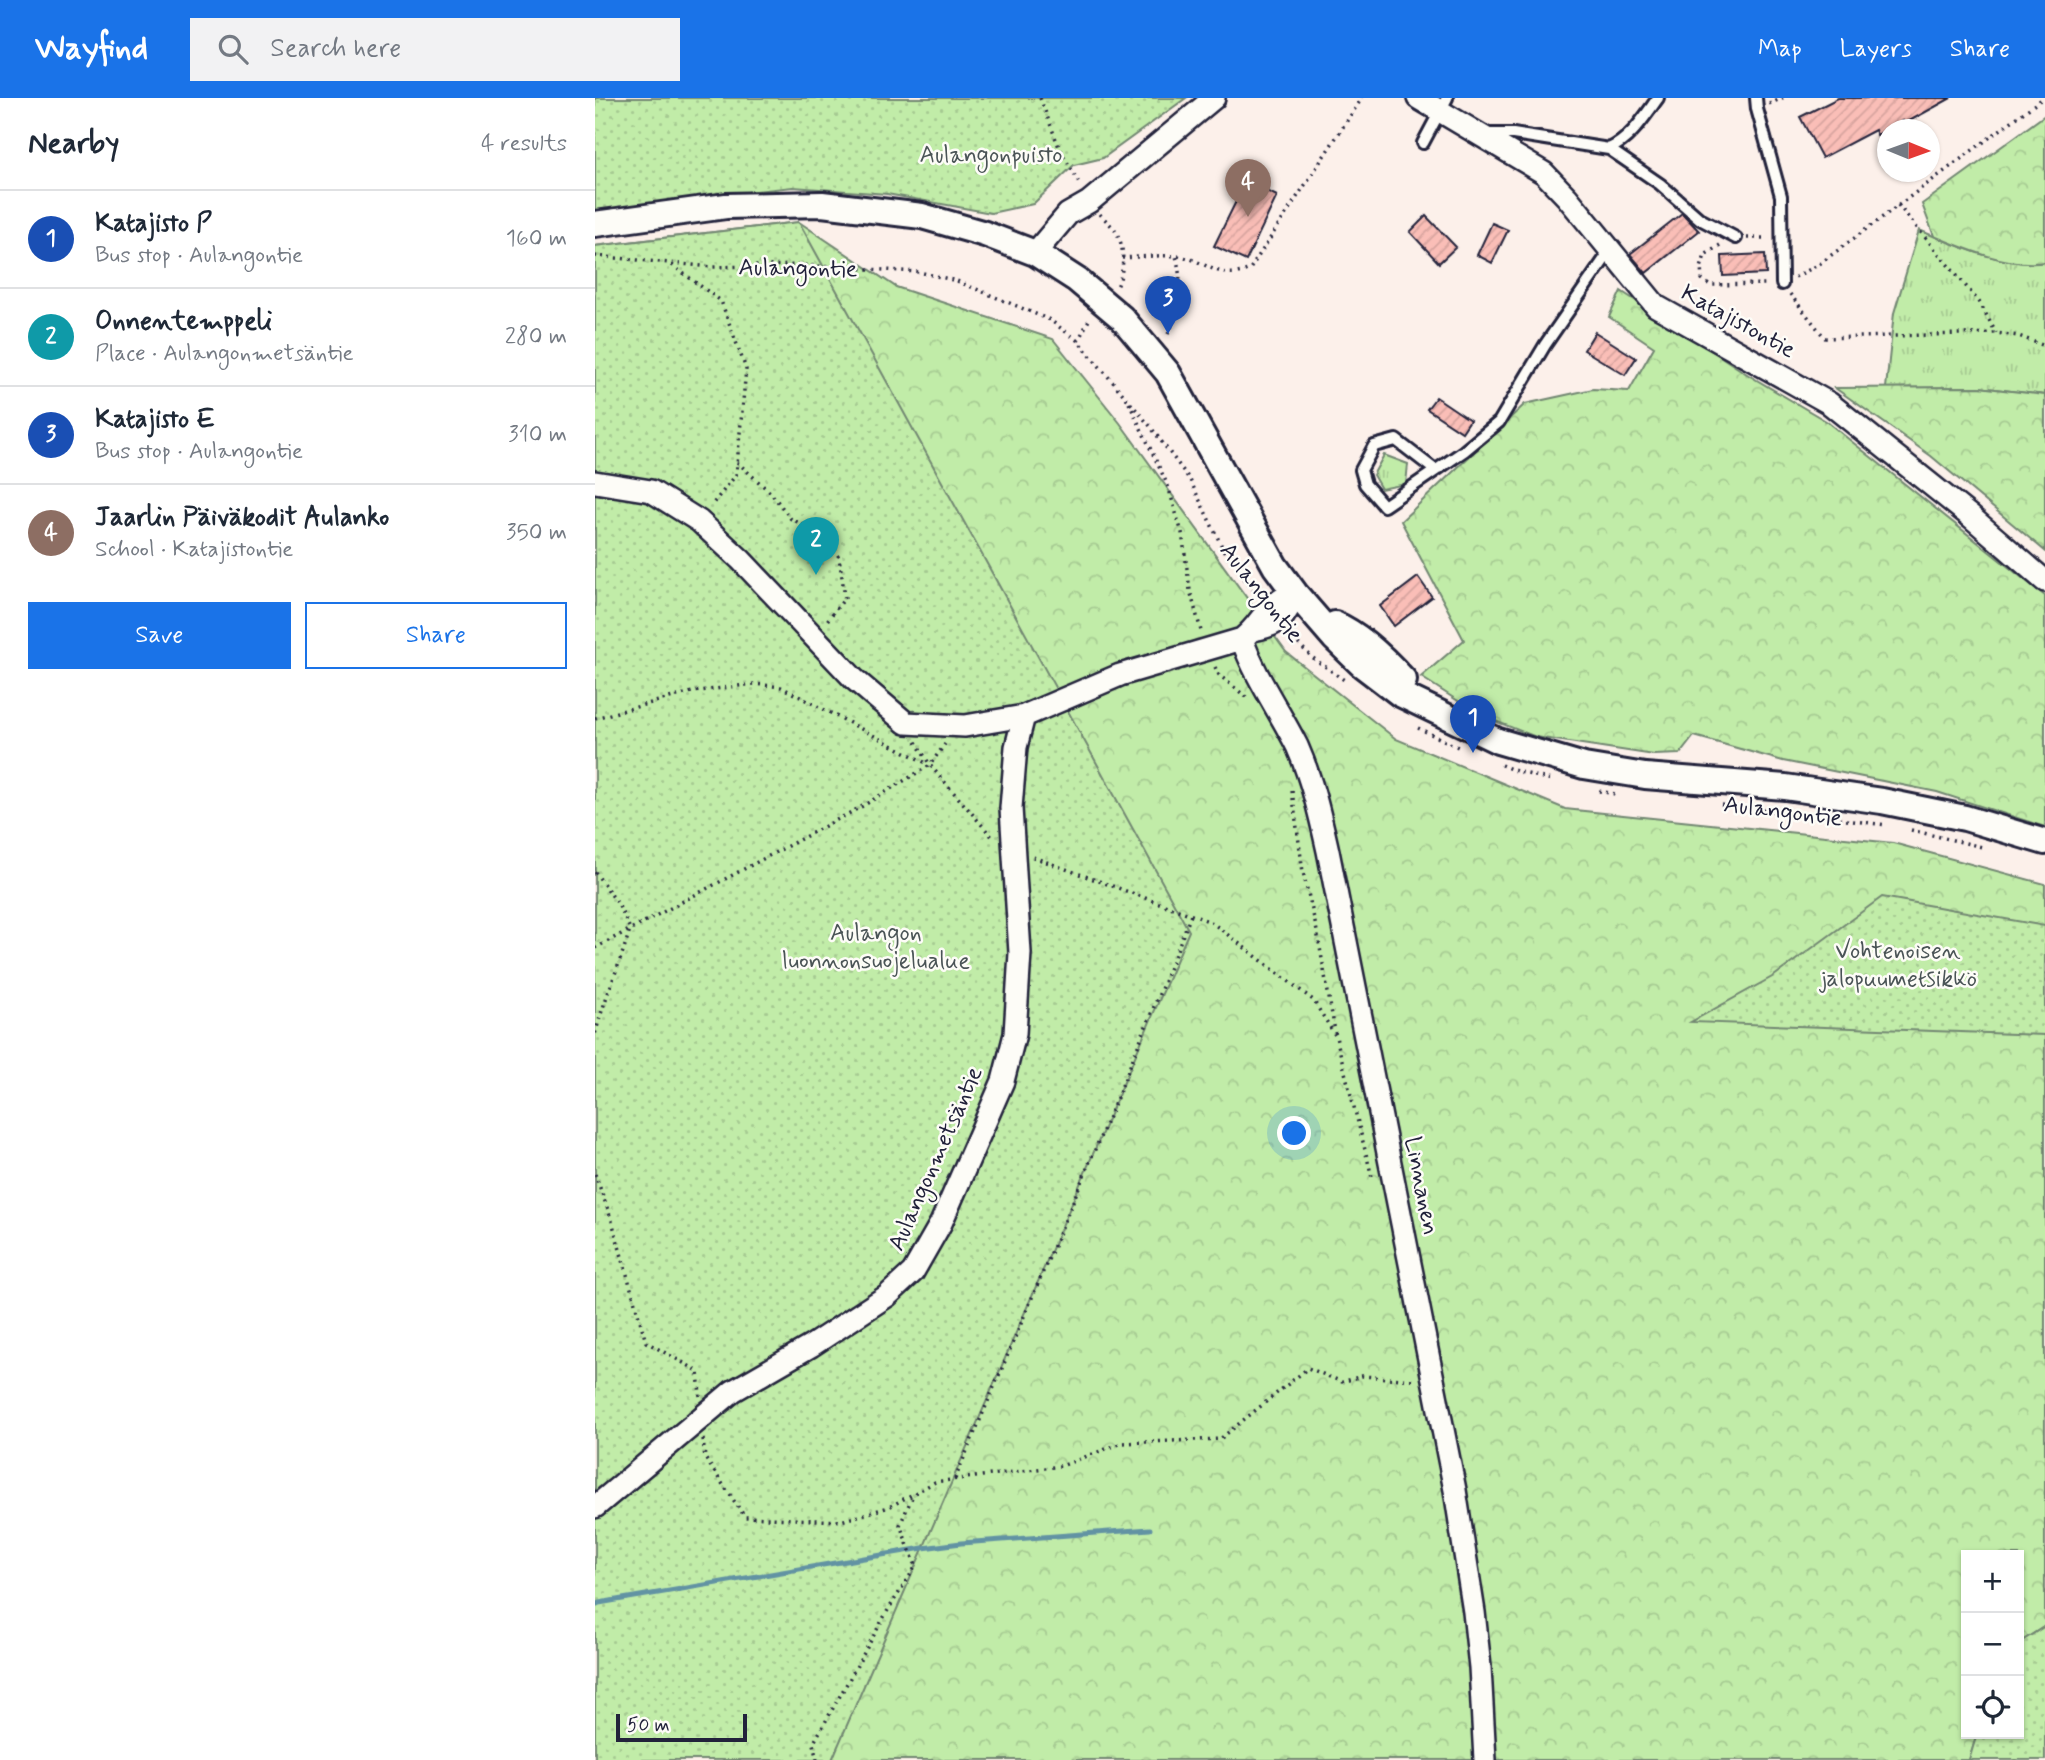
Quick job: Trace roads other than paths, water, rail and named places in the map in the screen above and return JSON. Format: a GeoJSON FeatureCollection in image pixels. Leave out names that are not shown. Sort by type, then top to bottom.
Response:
{"type":"FeatureCollection","features":[{"type":"Feature","properties":{"kind":"street"},"geometry":{"type":"LineString","coordinates":[[1035,253],[1068,214],[1089,202],[1214,98]]}},
{"type":"Feature","properties":{"kind":"street","name":"Katajistontie"},"geometry":{"type":"LineString","coordinates":[[1418,98],[1444,104],[1481,134],[1544,173],[1567,197],[1656,306],[1829,403],[1970,516],[2045,581]]}},
{"type":"Feature","properties":{"kind":"street","name":"Aulangontie"},"geometry":{"type":"LineString","coordinates":[[595,224],[726,206],[822,204],[922,216],[985,234],[1035,253],[1077,281],[1122,318],[1168,373],[1205,436],[1248,520],[1275,566],[1295,593],[1317,617],[1347,629],[1401,676],[1424,718],[1584,766],[1644,776],[1786,787],[1882,801],[1965,818],[2045,842]]}},
{"type":"Feature","properties":{"kind":"street"},"geometry":{"type":"LineString","coordinates":[[595,482],[651,491],[699,521],[741,560],[854,679],[906,723],[958,726],[1024,716],[1120,675],[1248,634],[1273,615],[1289,609],[1295,593]]}},
{"type":"Feature","properties":{"kind":"street","name":"Linnanen"},"geometry":{"type":"LineString","coordinates":[[1248,634],[1248,656],[1296,746],[1313,786],[1328,851],[1455,1490],[1476,1626],[1485,1760]]}},
{"type":"Feature","properties":{"kind":"street","name":"Aulangonmetsäntie"},"geometry":{"type":"LineString","coordinates":[[595,1507],[733,1391],[811,1346],[887,1296],[913,1272],[941,1223],[1003,1081],[1015,1034],[1020,953],[1011,808],[1016,747],[1024,716]]}},
{"type":"Feature","properties":{"kind":"lane"},"geometry":{"type":"LineString","coordinates":[[1609,149],[1620,144],[1635,130],[1658,98]]}},
{"type":"Feature","properties":{"kind":"lane"},"geometry":{"type":"LineString","coordinates":[[1756,98],[1781,197],[1782,284]]}},
{"type":"Feature","properties":{"kind":"lane"},"geometry":{"type":"LineString","coordinates":[[1423,143],[1444,104]]}},
{"type":"Feature","properties":{"kind":"lane"},"geometry":{"type":"LineString","coordinates":[[1481,134],[1526,136],[1609,149],[1660,184],[1700,219],[1736,238]]}},
{"type":"Feature","properties":{"kind":"lane"},"geometry":{"type":"LineString","coordinates":[[1435,470],[1396,440],[1374,446],[1361,470],[1365,484],[1384,506],[1464,451],[1499,422],[1545,345],[1610,251]]}},
{"type":"Feature","properties":{"kind":"waterway"},"geometry":{"type":"LineString","coordinates":[[595,1605],[923,1548],[1150,1529]]}},
{"type":"Feature","properties":{"kind":"place","name":"Jaarlin Päiväkodit Aulanko"},"geometry":{"type":"Point","coordinates":[1248,217]}},
{"type":"Feature","properties":{"kind":"place","name":"Katajisto E"},"geometry":{"type":"Point","coordinates":[1168,334]}},
{"type":"Feature","properties":{"kind":"place","name":"Onnentemppeli"},"geometry":{"type":"Point","coordinates":[816,575]}},
{"type":"Feature","properties":{"kind":"place","name":"Katajisto P"},"geometry":{"type":"Point","coordinates":[1473,753]}},
{"type":"Feature","properties":{"kind":"park label","name":"Aulangonpuisto"},"geometry":{"type":"Point","coordinates":[991,155]}},
{"type":"Feature","properties":{"kind":"park label","name":"Aulangon luonnonsuojelualue"},"geometry":{"type":"Point","coordinates":[876,947]}},
{"type":"Feature","properties":{"kind":"park label","name":"Vohtenoisen jalopuumetsikkö"},"geometry":{"type":"Point","coordinates":[1898,965]}}]}
